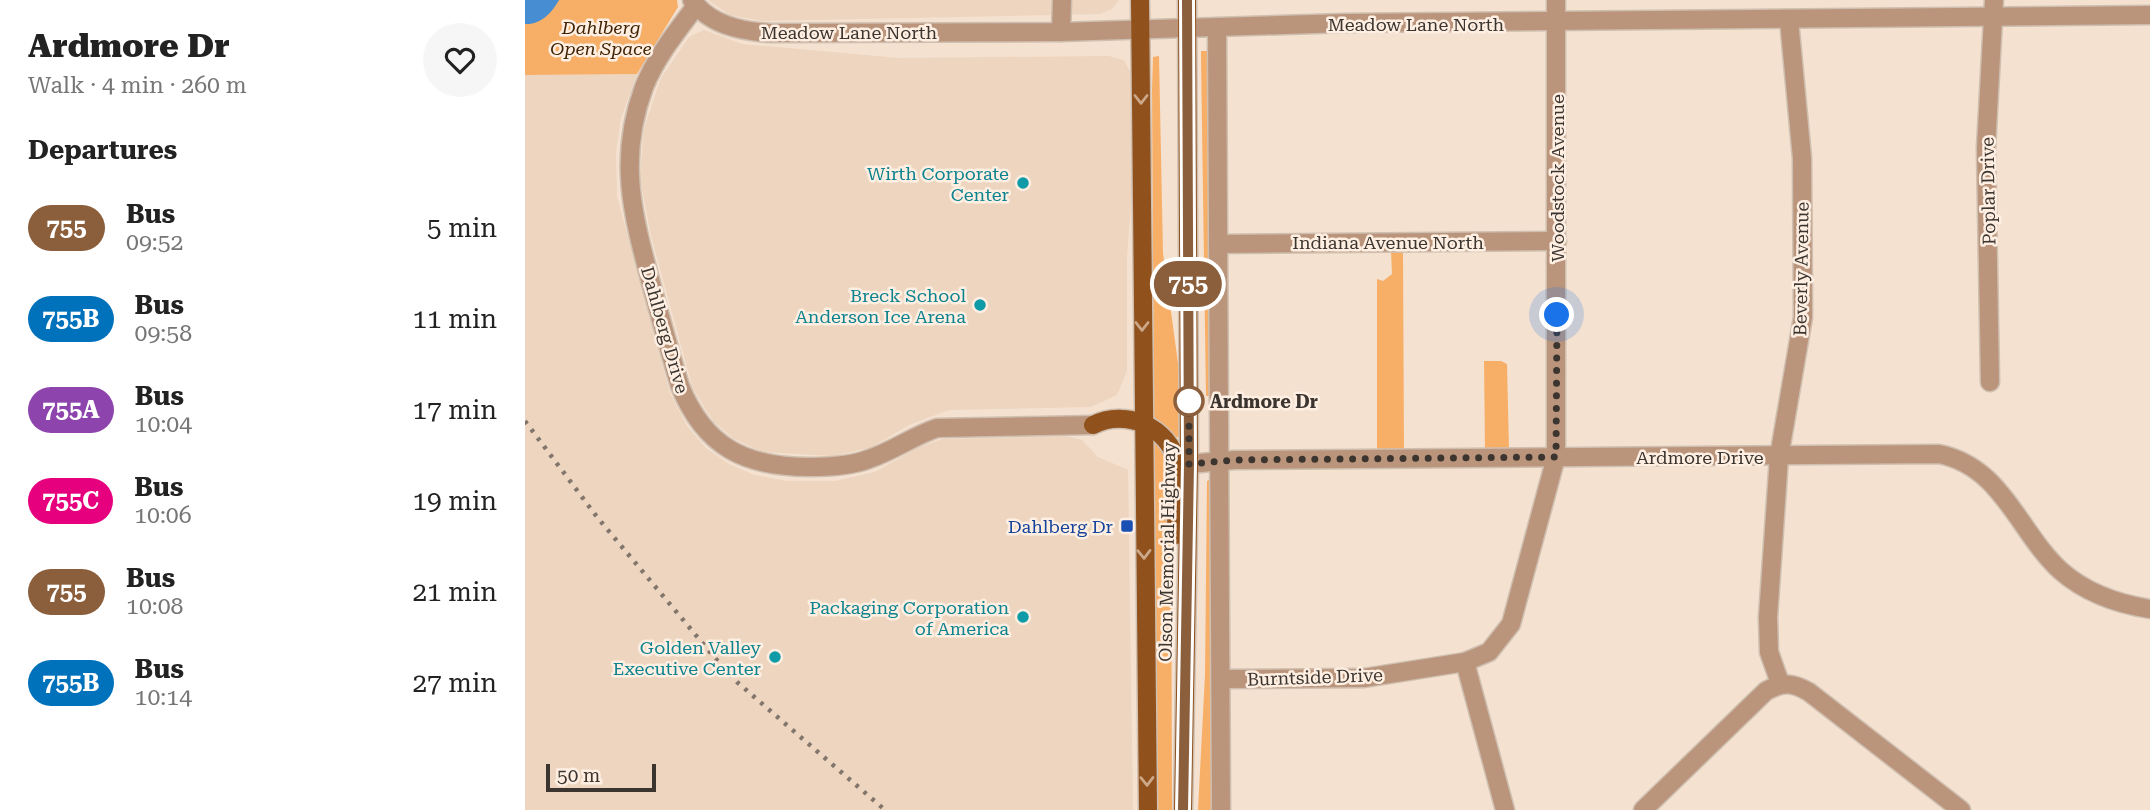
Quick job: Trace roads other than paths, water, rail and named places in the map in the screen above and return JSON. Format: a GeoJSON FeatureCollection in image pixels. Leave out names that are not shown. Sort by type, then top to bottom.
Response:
{"type":"FeatureCollection","features":[{"type":"Feature","properties":{"kind":"main road","name":"Olson Memorial Highway"},"geometry":{"type":"LineString","coordinates":[[1140,0],[1142,423],[1148,810]]}},
{"type":"Feature","properties":{"kind":"main road","name":"Olson Memorial Highway"},"geometry":{"type":"LineString","coordinates":[[1183,810],[1189,464],[1187,0]]}},
{"type":"Feature","properties":{"kind":"main road"},"geometry":{"type":"LineString","coordinates":[[1093,425],[1101,421],[1142,423],[1163,434],[1174,452],[1177,463],[1175,655],[1185,738]]}},
{"type":"Feature","properties":{"kind":"street"},"geometry":{"type":"LineString","coordinates":[[1061,32],[1062,0]]}},
{"type":"Feature","properties":{"kind":"street","name":"Woodstock Avenue"},"geometry":{"type":"LineString","coordinates":[[1465,662],[1479,658],[1496,645],[1516,613],[1556,457],[1556,0]]}},
{"type":"Feature","properties":{"kind":"street","name":"Meadow Lane North"},"geometry":{"type":"LineString","coordinates":[[694,3],[711,19],[748,32],[1061,32],[1187,27],[1789,20],[1993,9],[2150,15]]}},
{"type":"Feature","properties":{"kind":"street","name":"Dahlberg Drive"},"geometry":{"type":"LineString","coordinates":[[694,3],[660,55],[645,86],[634,120],[628,170],[632,214],[680,386],[692,412],[711,435],[722,446],[757,462],[818,467],[870,459],[937,428],[1093,425]]}},
{"type":"Feature","properties":{"kind":"street","name":"Poplar Drive"},"geometry":{"type":"LineString","coordinates":[[1990,382],[1986,148],[1993,9]]}},
{"type":"Feature","properties":{"kind":"street","name":"Beverly Avenue"},"geometry":{"type":"LineString","coordinates":[[1780,683],[1767,638],[1779,457],[1803,317],[1802,158],[1789,20]]}},
{"type":"Feature","properties":{"kind":"street"},"geometry":{"type":"LineString","coordinates":[[1217,27],[1221,810]]}},
{"type":"Feature","properties":{"kind":"street","name":"Indiana Avenue North"},"geometry":{"type":"LineString","coordinates":[[1219,244],[1557,241]]}},
{"type":"Feature","properties":{"kind":"street","name":"Ardmore Drive"},"geometry":{"type":"LineString","coordinates":[[1189,464],[1220,461],[1779,457],[1926,453],[1967,463],[1990,480],[2047,556],[2072,580],[2111,600],[2150,609]]}},
{"type":"Feature","properties":{"kind":"street"},"geometry":{"type":"LineString","coordinates":[[1465,662],[1505,810]]}},
{"type":"Feature","properties":{"kind":"street","name":"Burntside Drive"},"geometry":{"type":"LineString","coordinates":[[1221,679],[1364,678],[1465,662]]}},
{"type":"Feature","properties":{"kind":"street"},"geometry":{"type":"LineString","coordinates":[[1643,810],[1760,697],[1780,683],[1796,685],[1809,692],[1961,810]]}},
{"type":"Feature","properties":{"kind":"water"},"geometry":{"type":"Polygon","coordinates":[[[525,0],[559,0],[545,17],[525,24],[525,0]]]}},
{"type":"Feature","properties":{"kind":"railway"},"geometry":{"type":"LineString","coordinates":[[525,421],[597,517],[737,682],[885,810]]}},
{"type":"Feature","properties":{"kind":"place","name":"Wirth Corporate Center"},"geometry":{"type":"Point","coordinates":[1023,183]}},
{"type":"Feature","properties":{"kind":"place","name":"Breck School Anderson Ice Arena"},"geometry":{"type":"Point","coordinates":[980,305]}},
{"type":"Feature","properties":{"kind":"place","name":"Ardmore Dr"},"geometry":{"type":"Point","coordinates":[1189,401]}},
{"type":"Feature","properties":{"kind":"place","name":"Dahlberg Dr"},"geometry":{"type":"Point","coordinates":[1127,526]}},
{"type":"Feature","properties":{"kind":"place","name":"Packaging Corporation of America"},"geometry":{"type":"Point","coordinates":[1023,617]}},
{"type":"Feature","properties":{"kind":"place","name":"Golden Valley Executive Center"},"geometry":{"type":"Point","coordinates":[775,657]}},
{"type":"Feature","properties":{"kind":"park label","name":"Dahlberg Open Space"},"geometry":{"type":"Point","coordinates":[601,37]}}]}
